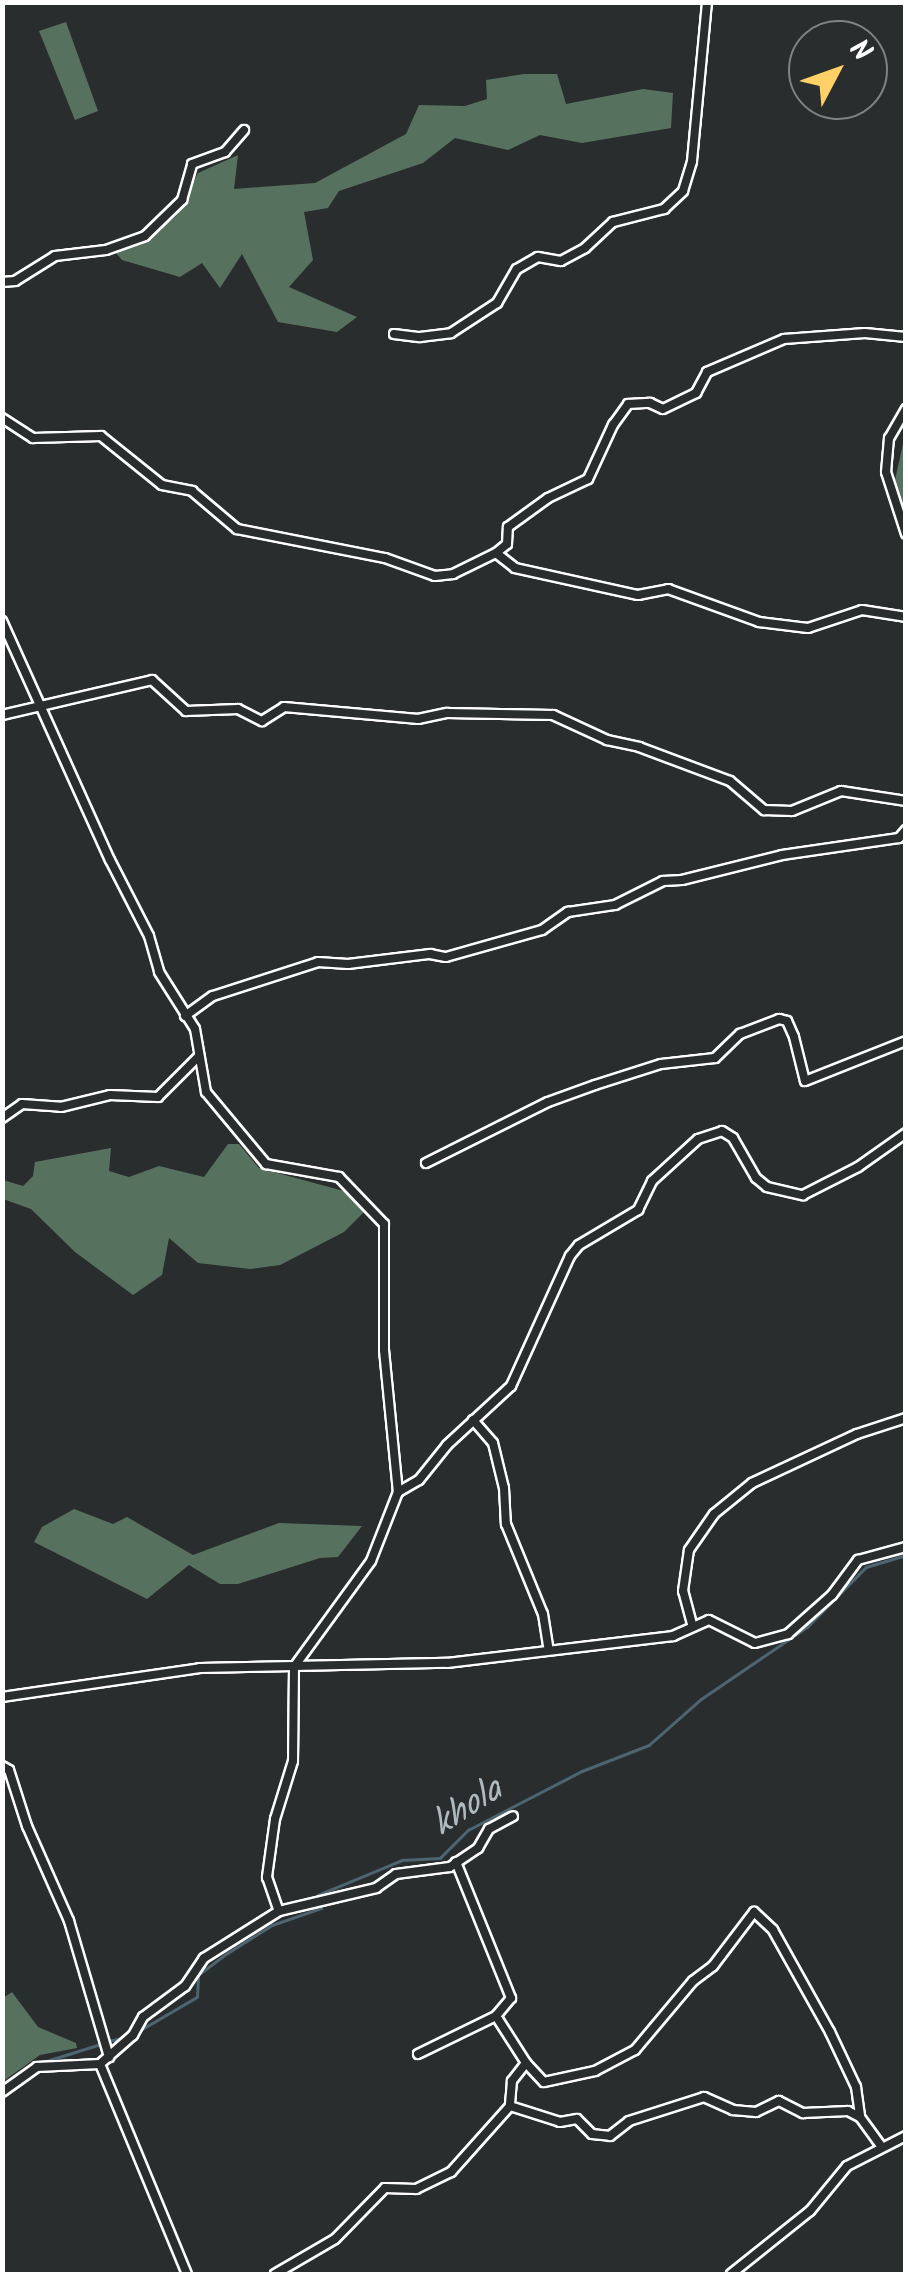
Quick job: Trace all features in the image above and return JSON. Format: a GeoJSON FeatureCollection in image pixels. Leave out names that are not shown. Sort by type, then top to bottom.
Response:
{"type":"FeatureCollection","features":[{"type":"Feature","properties":{"kind":"street"},"geometry":{"type":"LineString","coordinates":[[394,334],[451,333],[497,303],[518,268],[538,258],[561,261],[585,248],[613,222],[664,209],[683,190],[692,161],[707,2]]}},
{"type":"Feature","properties":{"kind":"street"},"geometry":{"type":"LineString","coordinates":[[2,282],[15,281],[55,256],[106,250],[146,236],[182,200],[192,164],[225,152],[244,130]]}},
{"type":"Feature","properties":{"kind":"street"},"geometry":{"type":"LineString","coordinates":[[2,418],[33,438],[101,436],[162,485],[192,491],[236,529],[386,558],[435,576],[453,574],[496,553],[507,544],[508,528],[548,498],[588,480],[613,425],[628,404],[650,403],[663,409],[696,392],[707,372],[784,339],[839,334],[906,337]]}},
{"type":"Feature","properties":{"kind":"street"},"geometry":{"type":"LineString","coordinates":[[906,409],[889,438],[886,472],[906,534]]}},
{"type":"Feature","properties":{"kind":"street"},"geometry":{"type":"LineString","coordinates":[[496,553],[515,568],[638,594],[668,589],[758,622],[808,628],[862,610],[906,616]]}},
{"type":"Feature","properties":{"kind":"street"},"geometry":{"type":"LineString","coordinates":[[2,621],[110,860],[150,936],[159,972],[195,1029],[206,1092],[253,1154],[266,1164],[339,1177],[384,1224],[384,1350],[398,1492],[371,1560],[294,1667],[293,1761],[274,1820],[267,1877],[278,1911]]}},
{"type":"Feature","properties":{"kind":"street"},"geometry":{"type":"LineString","coordinates":[[2,715],[152,680],[186,711],[238,710],[262,722],[284,707],[418,718],[447,712],[552,716],[607,740],[677,759],[730,781],[764,810],[792,811],[842,791],[906,802]]}},
{"type":"Feature","properties":{"kind":"street"},"geometry":{"type":"LineString","coordinates":[[185,1016],[213,996],[318,962],[348,964],[430,954],[446,957],[542,930],[568,912],[615,905],[663,881],[682,880],[782,855],[899,838],[906,830]]}},
{"type":"Feature","properties":{"kind":"street"},"geometry":{"type":"LineString","coordinates":[[426,1163],[548,1102],[662,1064],[715,1058],[740,1034],[779,1019],[787,1021],[794,1037],[805,1080],[906,1041]]}},
{"type":"Feature","properties":{"kind":"street"},"geometry":{"type":"LineString","coordinates":[[2,1118],[22,1104],[62,1107],[110,1095],[158,1097],[200,1056]]}},
{"type":"Feature","properties":{"kind":"street"},"geometry":{"type":"LineString","coordinates":[[398,1492],[419,1480],[510,1386],[570,1256],[579,1245],[638,1210],[652,1181],[698,1139],[722,1131],[733,1138],[756,1178],[767,1187],[803,1195],[858,1167],[906,1133]]}},
{"type":"Feature","properties":{"kind":"street"},"geometry":{"type":"LineString","coordinates":[[692,1624],[684,1591],[689,1550],[714,1514],[752,1482],[857,1434],[906,1418]]}},
{"type":"Feature","properties":{"kind":"street"},"geometry":{"type":"LineString","coordinates":[[473,1420],[493,1444],[506,1524],[543,1614],[549,1650]]}},
{"type":"Feature","properties":{"kind":"street"},"geometry":{"type":"LineString","coordinates":[[2,1697],[200,1668],[447,1663],[673,1636],[692,1624],[710,1620],[754,1643],[788,1634],[832,1594],[858,1560],[906,1546]]}},
{"type":"Feature","properties":{"kind":"street"},"geometry":{"type":"LineString","coordinates":[[2,1766],[8,1770],[26,1826],[69,1921],[109,2057]]}},
{"type":"Feature","properties":{"kind":"street"},"geometry":{"type":"LineString","coordinates":[[2,2092],[37,2067],[100,2064],[132,2035],[143,2017],[185,1986],[204,1958],[278,1911],[376,1888],[396,1874],[456,1862],[478,1848],[489,1829],[513,1816]]}},
{"type":"Feature","properties":{"kind":"street"},"geometry":{"type":"LineString","coordinates":[[418,2054],[496,2016],[510,1998],[456,1862]]}},
{"type":"Feature","properties":{"kind":"street"},"geometry":{"type":"LineString","coordinates":[[496,2016],[526,2064],[544,2082],[594,2070],[635,2050],[693,1981],[713,1966],[754,1912],[773,1930],[830,2032],[856,2087],[860,2117]]}},
{"type":"Feature","properties":{"kind":"street"},"geometry":{"type":"LineString","coordinates":[[100,2064],[187,2274]]}},
{"type":"Feature","properties":{"kind":"street"},"geometry":{"type":"LineString","coordinates":[[275,2274],[335,2239],[384,2188],[416,2188],[450,2172],[510,2106],[512,2082],[526,2064]]}},
{"type":"Feature","properties":{"kind":"street"},"geometry":{"type":"LineString","coordinates":[[510,2106],[543,2119],[577,2120],[592,2134],[610,2136],[629,2121],[704,2097],[733,2110],[756,2112],[780,2101],[803,2112],[848,2111],[860,2117],[881,2146]]}},
{"type":"Feature","properties":{"kind":"street"},"geometry":{"type":"LineString","coordinates":[[731,2274],[810,2210],[848,2166],[906,2136]]}},
{"type":"Feature","properties":{"kind":"green space"},"geometry":{"type":"Polygon","coordinates":[[[66,22],[98,111],[75,120],[39,31],[66,22]]]}},
{"type":"Feature","properties":{"kind":"green space"},"geometry":{"type":"Polygon","coordinates":[[[557,74],[566,104],[643,89],[673,93],[671,128],[582,143],[540,135],[508,150],[455,138],[423,163],[339,191],[328,208],[304,212],[313,260],[289,287],[357,317],[337,332],[278,322],[242,254],[220,288],[202,263],[180,277],[122,260],[116,253],[153,235],[176,216],[198,173],[238,155],[234,189],[315,183],[406,134],[419,105],[465,106],[487,99],[486,80],[557,74]]]}},
{"type":"Feature","properties":{"kind":"green space"},"geometry":{"type":"Polygon","coordinates":[[[905,435],[905,506],[893,489],[905,435]]]}},
{"type":"Feature","properties":{"kind":"green space"},"geometry":{"type":"Polygon","coordinates":[[[228,1144],[239,1144],[259,1168],[351,1193],[367,1209],[344,1232],[280,1265],[250,1269],[198,1263],[169,1238],[162,1275],[133,1295],[75,1252],[31,1209],[3,1199],[3,1180],[23,1186],[33,1176],[35,1162],[111,1148],[109,1171],[129,1177],[159,1166],[204,1177],[228,1144]]]}},
{"type":"Feature","properties":{"kind":"green space"},"geometry":{"type":"Polygon","coordinates":[[[74,1509],[113,1524],[127,1517],[193,1555],[279,1523],[362,1526],[338,1557],[320,1558],[238,1584],[220,1584],[189,1565],[147,1599],[34,1542],[42,1527],[74,1509]]]}},
{"type":"Feature","properties":{"kind":"green space"},"geometry":{"type":"Polygon","coordinates":[[[12,1992],[38,2027],[76,2043],[77,2048],[40,2055],[5,2080],[3,1998],[12,1992]]]}},
{"type":"Feature","properties":{"kind":"waterway","name":"khola"},"geometry":{"type":"LineString","coordinates":[[137,2032],[197,1997],[198,1975],[226,1954],[272,1925],[321,1908],[318,1895],[402,1860],[440,1858],[468,1830],[582,1771],[649,1745],[701,1699],[807,1627],[866,1567],[906,1555]]}},
{"type":"Feature","properties":{"kind":"waterway","name":"khola"},"geometry":{"type":"LineString","coordinates":[[109,2041],[125,2037]]}},
{"type":"Feature","properties":{"kind":"waterway","name":"khola"},"geometry":{"type":"LineString","coordinates":[[37,2064],[101,2044]]}},
{"type":"Feature","properties":{"kind":"waterway","name":"khola"},"geometry":{"type":"LineString","coordinates":[[2,2086],[14,2079]]}}]}
